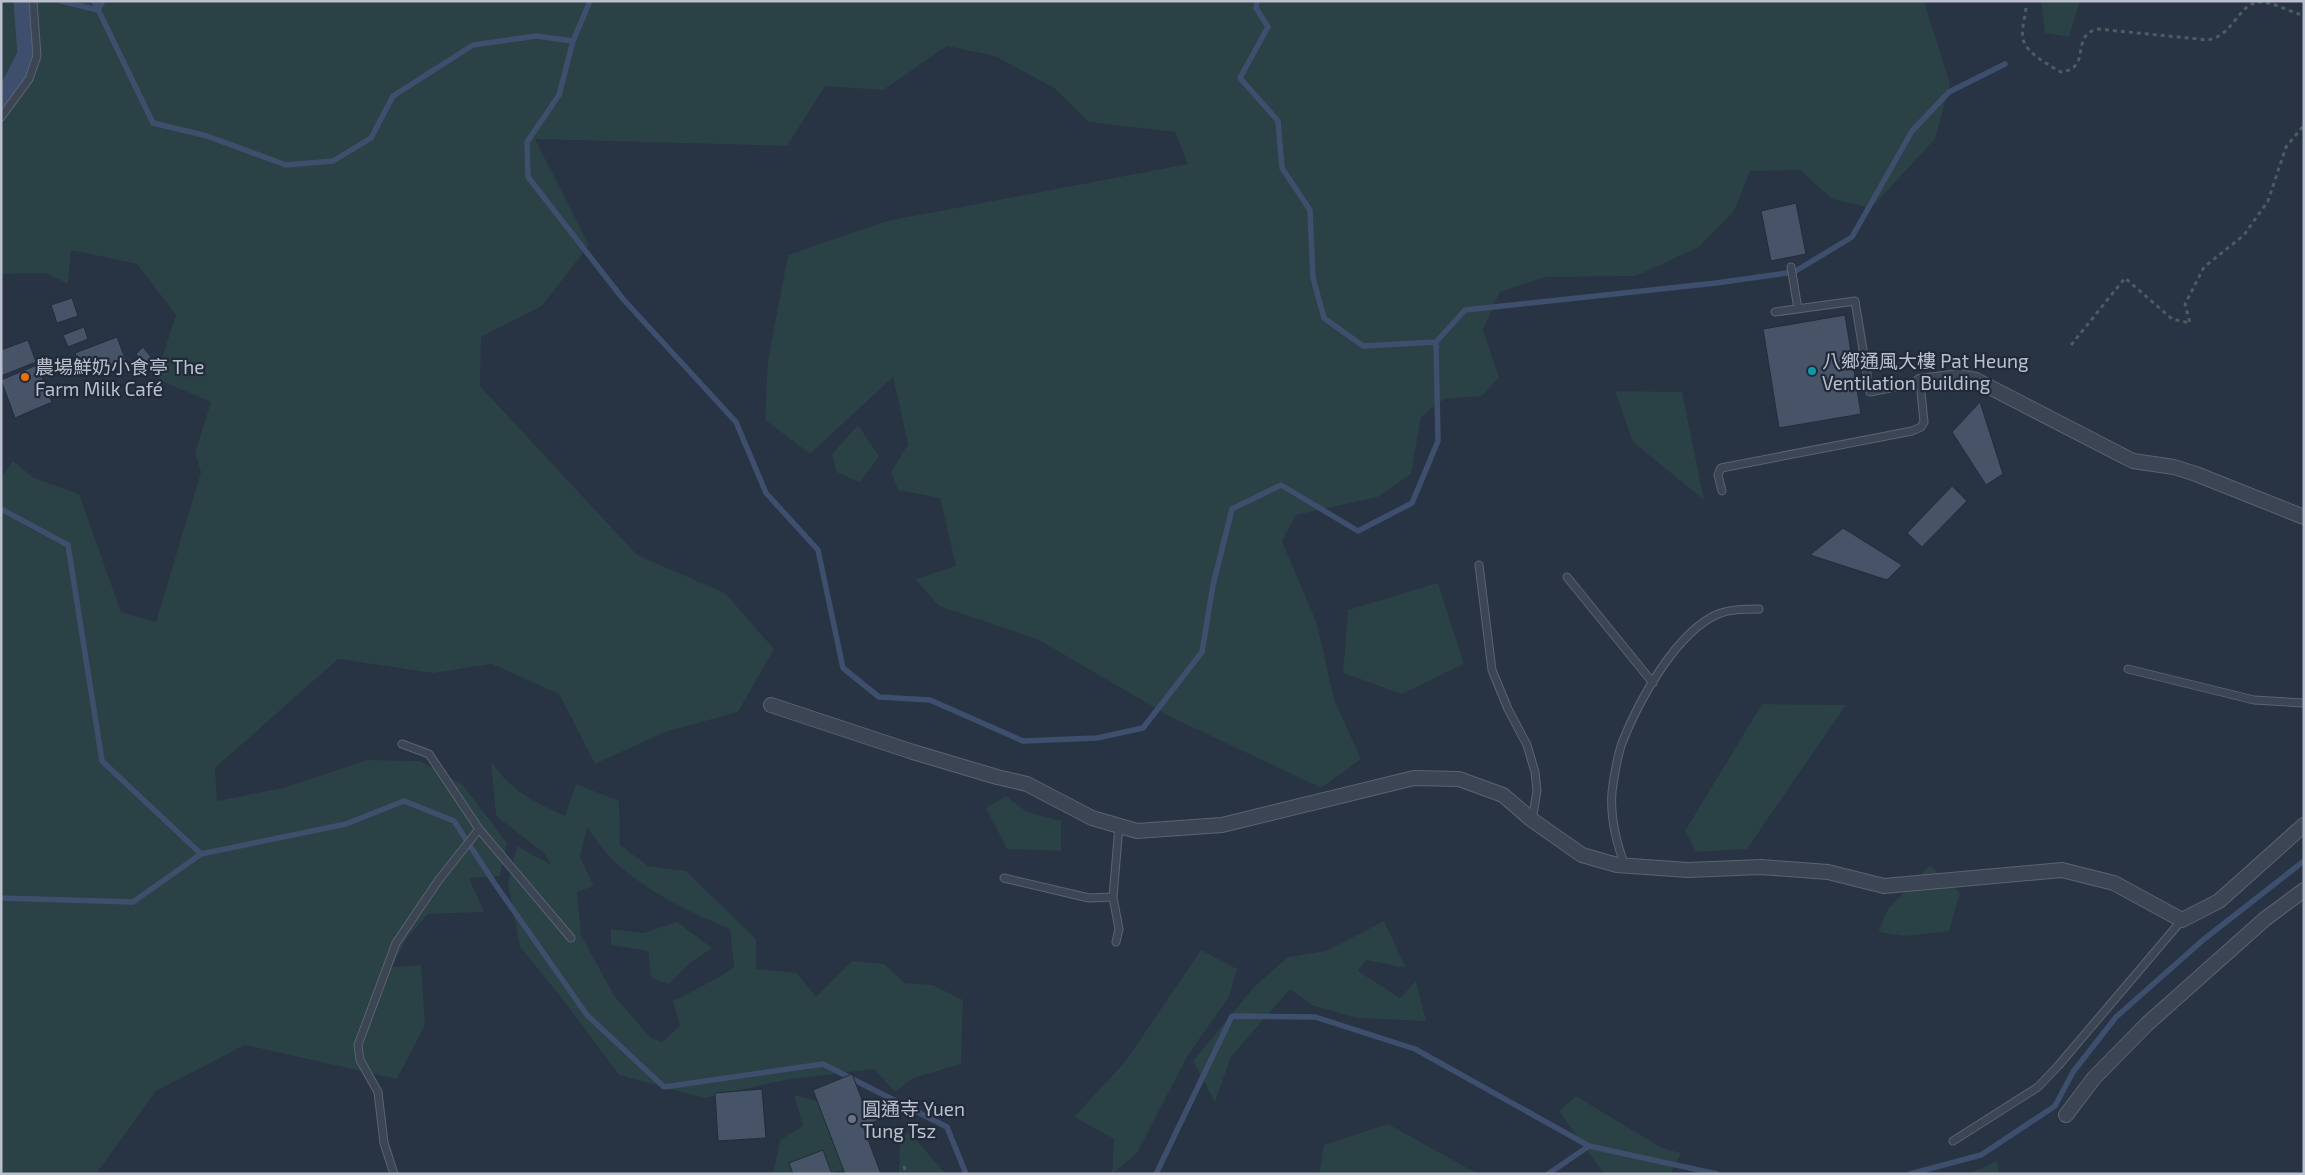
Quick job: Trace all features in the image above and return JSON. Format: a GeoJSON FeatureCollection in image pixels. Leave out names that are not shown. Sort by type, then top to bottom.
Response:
{"type":"FeatureCollection","features":[{"type":"Feature","properties":{"kind":"street"},"geometry":{"type":"LineString","coordinates":[[1920,382],[1959,377],[1976,380],[2133,461],[2174,467],[2196,474],[2304,517]]}},
{"type":"Feature","properties":{"kind":"street"},"geometry":{"type":"LineString","coordinates":[[771,706],[997,777],[1026,784],[1092,818],[1137,831],[1222,825],[1414,778],[1459,779],[1503,795],[1532,820],[1582,855],[1625,866],[1688,870],[1771,868],[1828,872],[1884,886],[2062,870],[2114,883],[2182,920],[2219,901],[2304,825]]}},
{"type":"Feature","properties":{"kind":"street"},"geometry":{"type":"LineString","coordinates":[[2066,1116],[2094,1078],[2147,1024],[2265,919],[2304,890]]}},
{"type":"Feature","properties":{"kind":"lane"},"geometry":{"type":"LineString","coordinates":[[1,117],[30,79],[37,56],[33,4]]}},
{"type":"Feature","properties":{"kind":"lane"},"geometry":{"type":"LineString","coordinates":[[1791,267],[1798,308]]}},
{"type":"Feature","properties":{"kind":"lane"},"geometry":{"type":"LineString","coordinates":[[1722,491],[1718,475],[1721,468],[1912,431],[1920,427],[1924,422],[1920,382],[1870,392],[1855,301],[1775,312]]}},
{"type":"Feature","properties":{"kind":"lane"},"geometry":{"type":"LineString","coordinates":[[1479,565],[1492,670],[1508,708],[1527,745],[1534,772],[1537,790],[1532,820]]}},
{"type":"Feature","properties":{"kind":"lane"},"geometry":{"type":"LineString","coordinates":[[1567,577],[1653,683]]}},
{"type":"Feature","properties":{"kind":"lane"},"geometry":{"type":"LineString","coordinates":[[1625,866],[1617,845],[1613,824],[1612,792],[1622,745],[1642,700],[1684,640],[1700,624],[1718,614],[1732,610],[1759,609]]}},
{"type":"Feature","properties":{"kind":"lane"},"geometry":{"type":"LineString","coordinates":[[2128,669],[2254,700],[2304,703]]}},
{"type":"Feature","properties":{"kind":"lane"},"geometry":{"type":"LineString","coordinates":[[402,744],[429,754],[479,829],[570,938]]}},
{"type":"Feature","properties":{"kind":"lane"},"geometry":{"type":"LineString","coordinates":[[1116,942],[1119,929],[1113,897],[1119,826]]}},
{"type":"Feature","properties":{"kind":"lane"},"geometry":{"type":"LineString","coordinates":[[394,1174],[384,1142],[378,1092],[360,1060],[358,1045],[396,943],[438,881],[479,829]]}},
{"type":"Feature","properties":{"kind":"lane"},"geometry":{"type":"LineString","coordinates":[[1004,878],[1089,898],[1113,897]]}},
{"type":"Feature","properties":{"kind":"lane"},"geometry":{"type":"LineString","coordinates":[[1953,1141],[2038,1087],[2182,920]]}},
{"type":"Feature","properties":{"kind":"path"},"geometry":{"type":"LineString","coordinates":[[2026,8],[2022,32],[2024,42],[2031,50],[2062,72],[2069,71],[2076,66],[2081,56],[2083,37],[2088,31],[2098,29],[2208,40],[2218,38],[2227,32],[2250,4],[2262,2],[2304,14]]}},
{"type":"Feature","properties":{"kind":"path"},"geometry":{"type":"LineString","coordinates":[[2070,345],[2125,278],[2172,320],[2190,323],[2185,304],[2204,267],[2244,236],[2268,201],[2286,147],[2304,125]]}},
{"type":"Feature","properties":{"kind":"path"},"geometry":{"type":"LineString","coordinates":[[904,1166],[906,1174]]}},
{"type":"Feature","properties":{"kind":"green space"},"geometry":{"type":"Polygon","coordinates":[[[1,1],[1924,1],[1950,84],[1935,139],[1871,208],[1832,199],[1800,170],[1750,171],[1734,211],[1699,247],[1636,276],[1545,277],[1500,292],[1483,330],[1499,377],[1482,396],[1444,399],[1421,417],[1411,474],[1378,497],[1296,515],[1282,541],[1317,624],[1334,699],[1361,759],[1321,788],[1171,717],[1037,639],[939,606],[915,579],[956,566],[940,498],[898,490],[891,472],[908,444],[893,377],[810,454],[765,420],[768,360],[788,255],[887,221],[1188,164],[1175,132],[1089,122],[1054,88],[995,56],[947,46],[883,90],[825,86],[787,146],[535,139],[589,245],[542,306],[481,337],[480,386],[637,555],[725,593],[774,649],[738,712],[665,732],[595,764],[559,694],[492,664],[433,673],[338,659],[215,768],[217,801],[283,788],[368,760],[420,761],[463,785],[507,843],[500,876],[469,878],[484,912],[428,914],[407,938],[392,967],[421,965],[425,1025],[397,1079],[245,1045],[156,1091],[96,1174],[1,1174],[1,478],[13,461],[34,478],[79,494],[121,612],[156,622],[201,472],[195,453],[211,402],[159,380],[157,373],[176,315],[137,264],[71,250],[68,284],[45,273],[1,274],[1,1]]]}},
{"type":"Feature","properties":{"kind":"green space"},"geometry":{"type":"Polygon","coordinates":[[[2041,1],[2080,1],[2069,37],[2045,33],[2041,1]]]}},
{"type":"Feature","properties":{"kind":"green space"},"geometry":{"type":"Polygon","coordinates":[[[1615,391],[1682,392],[1704,500],[1633,442],[1615,391]]]}},
{"type":"Feature","properties":{"kind":"green space"},"geometry":{"type":"Polygon","coordinates":[[[858,425],[879,456],[860,482],[836,472],[832,454],[858,425]]]}},
{"type":"Feature","properties":{"kind":"green space"},"geometry":{"type":"Polygon","coordinates":[[[1438,583],[1464,664],[1402,694],[1343,673],[1348,610],[1438,583]]]}},
{"type":"Feature","properties":{"kind":"green space"},"geometry":{"type":"Polygon","coordinates":[[[1762,704],[1846,705],[1747,849],[1696,852],[1685,831],[1762,704]]]}},
{"type":"Feature","properties":{"kind":"green space"},"geometry":{"type":"Polygon","coordinates":[[[491,762],[507,781],[524,795],[565,816],[576,784],[619,801],[620,845],[648,866],[686,871],[756,939],[756,969],[797,973],[816,997],[852,961],[884,964],[905,983],[933,985],[963,1000],[961,1064],[913,1078],[895,1092],[874,1069],[785,1080],[704,1098],[619,1075],[564,1001],[520,947],[508,884],[517,846],[551,865],[544,853],[496,816],[491,762]],[[587,827],[580,857],[594,886],[577,892],[581,935],[615,997],[651,1038],[662,1042],[680,1026],[673,1001],[716,979],[734,967],[730,929],[685,909],[642,884],[604,851],[587,827]]]}},
{"type":"Feature","properties":{"kind":"green space"},"geometry":{"type":"Polygon","coordinates":[[[1006,796],[1027,812],[1061,821],[1061,851],[1007,849],[986,808],[1006,796]]]}},
{"type":"Feature","properties":{"kind":"green space"},"geometry":{"type":"Polygon","coordinates":[[[1930,865],[1960,893],[1949,931],[1905,936],[1878,932],[1888,909],[1930,865]]]}},
{"type":"Feature","properties":{"kind":"green space"},"geometry":{"type":"Polygon","coordinates":[[[1384,921],[1406,968],[1366,960],[1358,971],[1400,998],[1416,981],[1426,1021],[1357,1018],[1312,1005],[1290,989],[1231,1057],[1215,1102],[1193,1061],[1254,987],[1288,957],[1326,951],[1384,921]]]}},
{"type":"Feature","properties":{"kind":"green space"},"geometry":{"type":"Polygon","coordinates":[[[677,922],[712,948],[690,963],[669,984],[651,978],[648,951],[611,945],[611,929],[643,933],[677,922]]]}},
{"type":"Feature","properties":{"kind":"green space"},"geometry":{"type":"Polygon","coordinates":[[[1201,950],[1237,969],[1229,997],[1188,1055],[1137,1153],[1112,1174],[1114,1139],[1074,1117],[1125,1062],[1201,950]]]}},
{"type":"Feature","properties":{"kind":"green space"},"geometry":{"type":"Polygon","coordinates":[[[794,1095],[833,1105],[861,1166],[825,1174],[773,1174],[780,1140],[803,1126],[794,1095]]]}},
{"type":"Feature","properties":{"kind":"green space"},"geometry":{"type":"Polygon","coordinates":[[[1576,1096],[1662,1148],[1681,1153],[1670,1174],[1604,1174],[1559,1111],[1576,1096]]]}},
{"type":"Feature","properties":{"kind":"green space"},"geometry":{"type":"Polygon","coordinates":[[[1388,1124],[1478,1174],[1319,1174],[1324,1145],[1388,1124]]]}},
{"type":"Feature","properties":{"kind":"green space"},"geometry":{"type":"Polygon","coordinates":[[[909,1132],[945,1174],[899,1174],[900,1138],[909,1132]]]}},
{"type":"Feature","properties":{"kind":"green space"},"geometry":{"type":"Polygon","coordinates":[[[1997,1161],[1999,1172],[1995,1174],[1969,1174],[1997,1161]]]}},
{"type":"Feature","properties":{"kind":"building"},"geometry":{"type":"Polygon","coordinates":[[[1796,203],[1806,254],[1771,261],[1761,211],[1796,203]]]}},
{"type":"Feature","properties":{"kind":"building"},"geometry":{"type":"Polygon","coordinates":[[[72,298],[78,316],[57,323],[51,305],[72,298]]]}},
{"type":"Feature","properties":{"kind":"building","name":"八鄉通風大樓 Pat Heung Ventilation Building"},"geometry":{"type":"Polygon","coordinates":[[[1845,315],[1861,414],[1779,428],[1763,329],[1845,315]]]}},
{"type":"Feature","properties":{"kind":"building"},"geometry":{"type":"Polygon","coordinates":[[[84,327],[88,339],[68,347],[63,335],[84,327]]]}},
{"type":"Feature","properties":{"kind":"building"},"geometry":{"type":"Polygon","coordinates":[[[117,337],[126,361],[84,376],[75,353],[117,337]]]}},
{"type":"Feature","properties":{"kind":"building"},"geometry":{"type":"Polygon","coordinates":[[[28,340],[36,362],[1,376],[1,350],[28,340]]]}},
{"type":"Feature","properties":{"kind":"building"},"geometry":{"type":"Polygon","coordinates":[[[143,347],[156,363],[149,369],[136,354],[143,347]]]}},
{"type":"Feature","properties":{"kind":"building"},"geometry":{"type":"Polygon","coordinates":[[[37,365],[52,402],[15,418],[1,380],[37,365]]]}},
{"type":"Feature","properties":{"kind":"building"},"geometry":{"type":"Polygon","coordinates":[[[1980,402],[2003,474],[1986,485],[1952,432],[1980,402]]]}},
{"type":"Feature","properties":{"kind":"building"},"geometry":{"type":"Polygon","coordinates":[[[1952,486],[1967,501],[1922,547],[1907,533],[1952,486]]]}},
{"type":"Feature","properties":{"kind":"building"},"geometry":{"type":"Polygon","coordinates":[[[1843,528],[1902,565],[1887,580],[1810,555],[1843,528]]]}},
{"type":"Feature","properties":{"kind":"building","name":"圓通寺 Yuen Tung Tsz"},"geometry":{"type":"Polygon","coordinates":[[[852,1074],[866,1110],[894,1099],[899,1112],[863,1126],[881,1174],[845,1174],[813,1090],[852,1074]]]}},
{"type":"Feature","properties":{"kind":"building"},"geometry":{"type":"Polygon","coordinates":[[[762,1089],[766,1138],[718,1141],[715,1093],[762,1089]]]}},
{"type":"Feature","properties":{"kind":"building"},"geometry":{"type":"Polygon","coordinates":[[[823,1150],[832,1174],[793,1174],[789,1163],[823,1150]]]}},
{"type":"Feature","properties":{"kind":"waterway"},"geometry":{"type":"LineString","coordinates":[[1,97],[12,83],[27,54],[23,1]]}},
{"type":"Feature","properties":{"kind":"waterway"},"geometry":{"type":"LineString","coordinates":[[61,1],[98,10],[103,1]]}},
{"type":"Feature","properties":{"kind":"waterway"},"geometry":{"type":"LineString","coordinates":[[94,1],[153,123],[207,136],[286,165],[333,161],[371,138],[393,96],[473,45],[536,36],[573,41]]}},
{"type":"Feature","properties":{"kind":"waterway"},"geometry":{"type":"LineString","coordinates":[[590,1],[573,41],[559,95],[527,142],[528,177],[623,299],[736,422],[766,493],[818,550],[843,668],[879,697],[930,700],[1023,741],[1097,738],[1143,728],[1202,652],[1213,585],[1232,509],[1281,485],[1358,531],[1412,503],[1438,441],[1436,342]]}},
{"type":"Feature","properties":{"kind":"waterway"},"geometry":{"type":"LineString","coordinates":[[1257,1],[1256,8],[1268,27],[1240,78],[1278,121],[1282,168],[1310,210],[1313,278],[1324,318],[1363,346],[1436,342],[1465,310],[1716,283],[1794,272],[1852,237],[1912,131],[1949,92],[2005,64]]}},
{"type":"Feature","properties":{"kind":"waterway"},"geometry":{"type":"LineString","coordinates":[[1,509],[68,545],[102,761],[201,854],[346,824],[404,801],[454,821],[495,884],[587,1015],[664,1087],[823,1064],[947,1127],[966,1174]]}},
{"type":"Feature","properties":{"kind":"waterway"},"geometry":{"type":"LineString","coordinates":[[1,898],[133,902],[201,854]]}},
{"type":"Feature","properties":{"kind":"waterway"},"geometry":{"type":"LineString","coordinates":[[1910,1174],[1981,1155],[2055,1106],[2073,1072],[2116,1017],[2203,940],[2304,861]]}},
{"type":"Feature","properties":{"kind":"waterway"},"geometry":{"type":"LineString","coordinates":[[1156,1174],[1232,1016],[1315,1017],[1415,1049],[1589,1146]]}},
{"type":"Feature","properties":{"kind":"waterway"},"geometry":{"type":"LineString","coordinates":[[1548,1174],[1589,1146],[1717,1174]]}},
{"type":"Feature","properties":{"kind":"place","name":"八鄉通風大樓 Pat Heung Ventilation Building"},"geometry":{"type":"Point","coordinates":[1812,371]}},
{"type":"Feature","properties":{"kind":"place","name":"農場鮮奶小食亭 The Farm Milk Café"},"geometry":{"type":"Point","coordinates":[25,377]}},
{"type":"Feature","properties":{"kind":"place","name":"圓通寺 Yuen Tung Tsz"},"geometry":{"type":"Point","coordinates":[852,1119]}}]}
